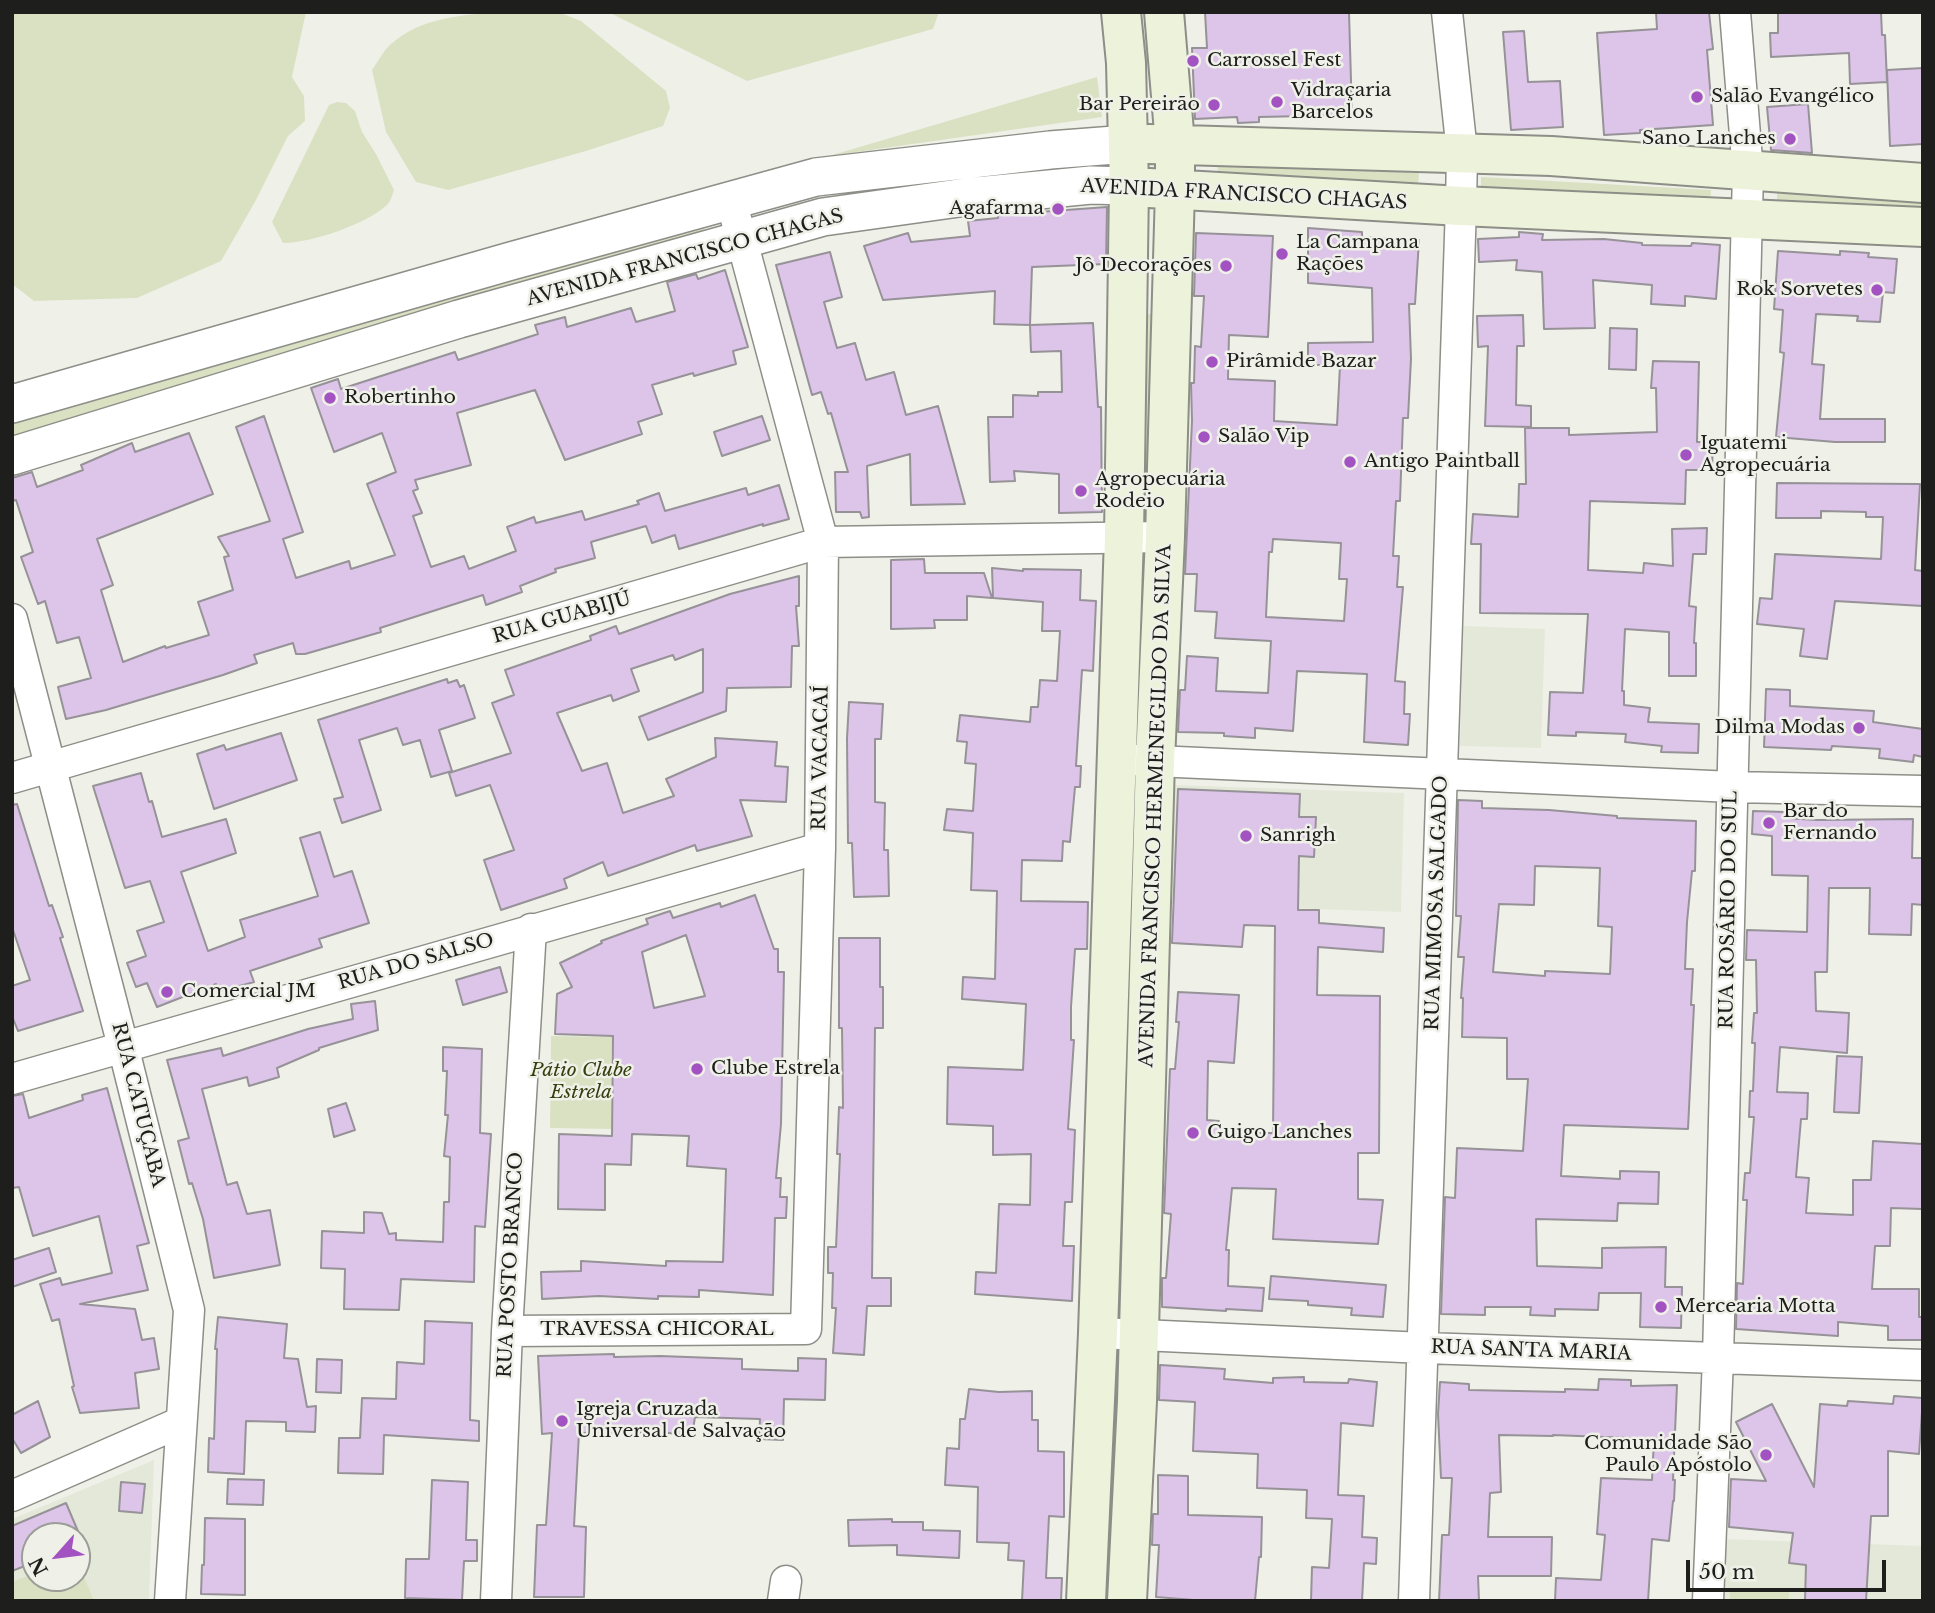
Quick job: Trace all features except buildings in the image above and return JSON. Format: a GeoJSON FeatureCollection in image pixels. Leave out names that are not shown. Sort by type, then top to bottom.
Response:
{"type":"FeatureCollection","features":[{"type":"Feature","properties":{"kind":"main road","name":"AVENIDA FRANCISCO HERMENEGILDO DA SILVA"},"geometry":{"type":"LineString","coordinates":[[1086,1601],[1098,1333],[1124,537],[1129,186],[1121,12]]}},
{"type":"Feature","properties":{"kind":"main road","name":"AVENIDA FRANCISCO HERMENEGILDO DA SILVA"},"geometry":{"type":"LineString","coordinates":[[1127,1601],[1139,1334],[1175,190],[1175,144],[1164,12]]}},
{"type":"Feature","properties":{"kind":"main road","name":"AVENIDA FRANCISCO CHAGAS"},"geometry":{"type":"LineString","coordinates":[[1128,144],[1551,156],[1923,183]]}},
{"type":"Feature","properties":{"kind":"main road","name":"AVENIDA FRANCISCO CHAGAS"},"geometry":{"type":"LineString","coordinates":[[1129,186],[1461,206],[1923,228]]}},
{"type":"Feature","properties":{"kind":"street","name":"RUA MIMOSA SALGADO"},"geometry":{"type":"LineString","coordinates":[[1414,1601],[1461,206],[1462,152],[1447,12]]}},
{"type":"Feature","properties":{"kind":"street","name":"RUA ROSÁRIO DO SUL"},"geometry":{"type":"LineString","coordinates":[[1708,1601],[1718,1358],[1748,172],[1735,12]]}},
{"type":"Feature","properties":{"kind":"street","name":"AVENIDA FRANCISCO CHAGAS"},"geometry":{"type":"LineString","coordinates":[[12,404],[816,177],[1050,150],[1128,144]]}},
{"type":"Feature","properties":{"kind":"street","name":"AVENIDA FRANCISCO CHAGAS"},"geometry":{"type":"LineString","coordinates":[[12,456],[459,319],[823,217],[966,197],[1091,185],[1129,186]]}},
{"type":"Feature","properties":{"kind":"street","name":"RUA VACACAÍ"},"geometry":{"type":"LineString","coordinates":[[732,200],[823,542],[820,848],[806,1329]]}},
{"type":"Feature","properties":{"kind":"street","name":"RUA GUABIJÚ"},"geometry":{"type":"LineString","coordinates":[[12,778],[823,542],[1166,537]]}},
{"type":"Feature","properties":{"kind":"street","name":"RUA CATUÇABA"},"geometry":{"type":"LineString","coordinates":[[12,619],[189,1310],[170,1601]]}},
{"type":"Feature","properties":{"kind":"street"},"geometry":{"type":"LineString","coordinates":[[1117,759],[1732,787],[1923,791]]}},
{"type":"Feature","properties":{"kind":"street","name":"RUA DO SALSO"},"geometry":{"type":"LineString","coordinates":[[12,1079],[820,848]]}},
{"type":"Feature","properties":{"kind":"street","name":"RUA POSTO BRANCO"},"geometry":{"type":"LineString","coordinates":[[496,1601],[507,1331],[531,929]]}},
{"type":"Feature","properties":{"kind":"street","name":"TRAVESSA CHICORAL"},"geometry":{"type":"LineString","coordinates":[[507,1331],[806,1329]]}},
{"type":"Feature","properties":{"kind":"street","name":"RUA SANTA MARIA"},"geometry":{"type":"LineString","coordinates":[[1098,1333],[1424,1348],[1923,1365]]}},
{"type":"Feature","properties":{"kind":"street"},"geometry":{"type":"LineString","coordinates":[[12,1496],[181,1422]]}},
{"type":"Feature","properties":{"kind":"shaded area"},"geometry":{"type":"Polygon","coordinates":[[[1463,626],[1545,629],[1541,748],[1460,746],[1463,626]]]}},
{"type":"Feature","properties":{"kind":"shaded area"},"geometry":{"type":"Polygon","coordinates":[[[1174,785],[1404,793],[1401,912],[1171,904],[1174,785]]]}},
{"type":"Feature","properties":{"kind":"shaded area"},"geometry":{"type":"Polygon","coordinates":[[[154,1460],[149,1601],[12,1601],[12,1519],[154,1460]]]}},
{"type":"Feature","properties":{"kind":"shaded area"},"geometry":{"type":"Polygon","coordinates":[[[1725,1539],[1923,1546],[1923,1601],[1723,1601],[1725,1539]]]}},
{"type":"Feature","properties":{"kind":"green space"},"geometry":{"type":"Polygon","coordinates":[[[12,12],[306,12],[292,77],[304,96],[305,121],[288,136],[221,261],[137,298],[34,301],[12,284],[12,12]]]}},
{"type":"Feature","properties":{"kind":"green space"},"geometry":{"type":"Polygon","coordinates":[[[494,12],[558,12],[581,21],[666,91],[670,108],[663,126],[448,190],[416,182],[386,132],[372,70],[388,46],[415,29],[440,20],[494,12]]]}},
{"type":"Feature","properties":{"kind":"green space"},"geometry":{"type":"Polygon","coordinates":[[[608,12],[939,12],[933,29],[747,81],[608,12]]]}},
{"type":"Feature","properties":{"kind":"green space"},"geometry":{"type":"Polygon","coordinates":[[[1097,77],[1102,117],[829,156],[1097,77]]]}},
{"type":"Feature","properties":{"kind":"green space"},"geometry":{"type":"Polygon","coordinates":[[[346,103],[355,111],[362,132],[394,190],[391,198],[378,212],[353,225],[308,240],[283,243],[272,222],[329,105],[346,103]]]}},
{"type":"Feature","properties":{"kind":"green space"},"geometry":{"type":"Polygon","coordinates":[[[1218,162],[1419,173],[1418,188],[1217,177],[1218,162]]]}},
{"type":"Feature","properties":{"kind":"green space"},"geometry":{"type":"Polygon","coordinates":[[[1481,177],[1711,190],[1710,204],[1481,192],[1481,177]]]}},
{"type":"Feature","properties":{"kind":"green space"},"geometry":{"type":"Polygon","coordinates":[[[1777,190],[1923,198],[1923,212],[1777,204],[1777,190]]]}},
{"type":"Feature","properties":{"kind":"green space"},"geometry":{"type":"Polygon","coordinates":[[[702,222],[706,237],[12,437],[12,421],[702,222]]]}},
{"type":"Feature","properties":{"kind":"green space"},"geometry":{"type":"Polygon","coordinates":[[[1138,314],[1154,314],[1147,518],[1131,517],[1138,314]]]}},
{"type":"Feature","properties":{"kind":"green space","name":"Pátio Clube Estrela"},"geometry":{"type":"Polygon","coordinates":[[[551,1036],[612,1037],[611,1129],[550,1128],[551,1036]]]}},
{"type":"Feature","properties":{"kind":"green space"},"geometry":{"type":"Polygon","coordinates":[[[1103,1361],[1117,1362],[1110,1601],[1095,1601],[1103,1361]]]}},
{"type":"Feature","properties":{"kind":"green space"},"geometry":{"type":"Polygon","coordinates":[[[21,1578],[21,1592],[90,1592],[94,1601],[12,1601],[12,1582],[21,1578]]]}},
{"type":"Feature","properties":{"kind":"green space"},"geometry":{"type":"Polygon","coordinates":[[[1730,1588],[1789,1589],[1789,1601],[1730,1601],[1730,1588]]]}},
{"type":"Feature","properties":{"kind":"place","name":"Carrossel Fest"},"geometry":{"type":"Point","coordinates":[1193,61]}},
{"type":"Feature","properties":{"kind":"place","name":"Salão Evangélico"},"geometry":{"type":"Point","coordinates":[1697,97]}},
{"type":"Feature","properties":{"kind":"place","name":"Vidraçaria Barcelos"},"geometry":{"type":"Point","coordinates":[1277,102]}},
{"type":"Feature","properties":{"kind":"place","name":"Bar Pereirão"},"geometry":{"type":"Point","coordinates":[1214,105]}},
{"type":"Feature","properties":{"kind":"place","name":"Sano Lanches"},"geometry":{"type":"Point","coordinates":[1790,139]}},
{"type":"Feature","properties":{"kind":"place","name":"Agafarma"},"geometry":{"type":"Point","coordinates":[1058,209]}},
{"type":"Feature","properties":{"kind":"place","name":"La Campana Rações"},"geometry":{"type":"Point","coordinates":[1282,254]}},
{"type":"Feature","properties":{"kind":"place","name":"Jô Decorações"},"geometry":{"type":"Point","coordinates":[1226,266]}},
{"type":"Feature","properties":{"kind":"place","name":"Rok Sorvetes"},"geometry":{"type":"Point","coordinates":[1877,290]}},
{"type":"Feature","properties":{"kind":"place","name":"Pirâmide Bazar"},"geometry":{"type":"Point","coordinates":[1212,362]}},
{"type":"Feature","properties":{"kind":"place","name":"Robertinho"},"geometry":{"type":"Point","coordinates":[330,398]}},
{"type":"Feature","properties":{"kind":"place","name":"Salão Vip"},"geometry":{"type":"Point","coordinates":[1204,437]}},
{"type":"Feature","properties":{"kind":"place","name":"Iguatemi Agropecuária"},"geometry":{"type":"Point","coordinates":[1686,455]}},
{"type":"Feature","properties":{"kind":"place","name":"Antigo Paintball"},"geometry":{"type":"Point","coordinates":[1350,462]}},
{"type":"Feature","properties":{"kind":"place","name":"Agropecuária Rodeio"},"geometry":{"type":"Point","coordinates":[1081,491]}},
{"type":"Feature","properties":{"kind":"place","name":"Dilma Modas"},"geometry":{"type":"Point","coordinates":[1859,728]}},
{"type":"Feature","properties":{"kind":"place","name":"Bar do Fernando"},"geometry":{"type":"Point","coordinates":[1769,823]}},
{"type":"Feature","properties":{"kind":"place","name":"Sanrigh"},"geometry":{"type":"Point","coordinates":[1246,836]}},
{"type":"Feature","properties":{"kind":"place","name":"Comercial JM"},"geometry":{"type":"Point","coordinates":[167,992]}},
{"type":"Feature","properties":{"kind":"place","name":"Clube Estrela"},"geometry":{"type":"Point","coordinates":[697,1069]}},
{"type":"Feature","properties":{"kind":"place","name":"Guigo Lanches"},"geometry":{"type":"Point","coordinates":[1193,1133]}},
{"type":"Feature","properties":{"kind":"place","name":"Mercearia Motta"},"geometry":{"type":"Point","coordinates":[1661,1307]}},
{"type":"Feature","properties":{"kind":"place","name":"Igreja Cruzada Universal de Salvação"},"geometry":{"type":"Point","coordinates":[562,1421]}},
{"type":"Feature","properties":{"kind":"place","name":"Comunidade São Paulo Apóstolo"},"geometry":{"type":"Point","coordinates":[1766,1455]}}]}
